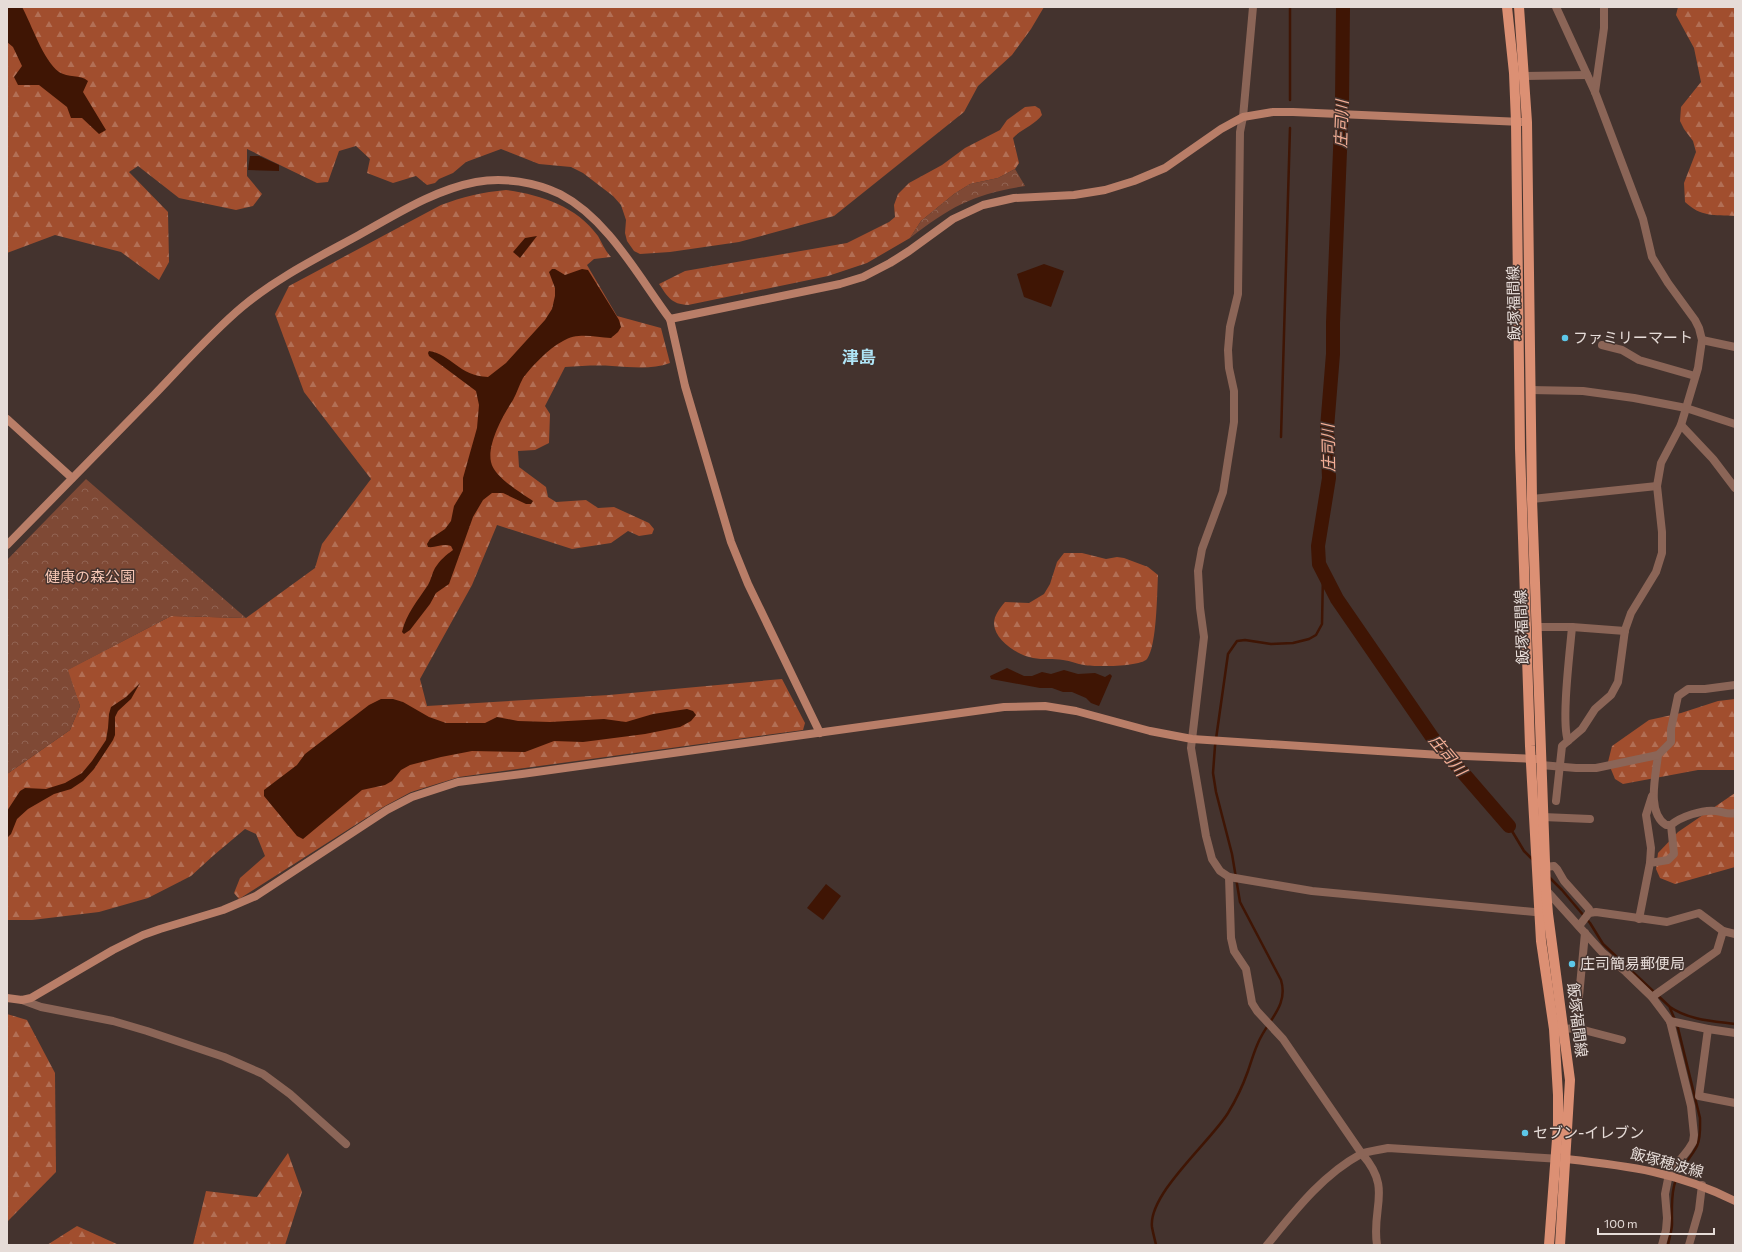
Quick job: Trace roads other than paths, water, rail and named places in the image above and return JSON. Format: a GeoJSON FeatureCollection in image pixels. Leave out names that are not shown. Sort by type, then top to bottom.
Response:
{"type":"FeatureCollection","features":[{"type":"Feature","properties":{"kind":"main road","name":"飯塚福間線"},"geometry":{"type":"LineString","coordinates":[[1507,7],[1514,73],[1516,122],[1520,449],[1530,758],[1543,913],[1544,971],[1553,1026],[1557,1063],[1558,1126],[1561,1159],[1560,1245]]}},
{"type":"Feature","properties":{"kind":"main road","name":"飯塚福間線"},"geometry":{"type":"LineString","coordinates":[[1519,7],[1527,122],[1532,499],[1546,890],[1543,913],[1564,1029],[1570,1080],[1549,1245]]}},
{"type":"Feature","properties":{"kind":"street"},"geometry":{"type":"LineString","coordinates":[[1253,7],[1243,117],[1240,132],[1238,294],[1230,327],[1228,350],[1229,368],[1234,391],[1234,422],[1223,492],[1202,549],[1198,571],[1200,608],[1204,637],[1191,748],[1206,836],[1212,858],[1220,871],[1229,877],[1312,891],[1543,913]]}},
{"type":"Feature","properties":{"kind":"street"},"geometry":{"type":"LineString","coordinates":[[1556,7],[1595,92],[1643,219],[1652,257],[1659,270],[1696,320],[1702,340],[1695,376],[1681,425],[1660,463],[1657,486],[1662,532],[1662,553],[1656,572],[1631,612],[1625,631],[1618,682],[1611,695],[1596,709],[1582,729],[1562,746],[1556,801]]}},
{"type":"Feature","properties":{"kind":"street"},"geometry":{"type":"LineString","coordinates":[[1595,92],[1604,28],[1604,7]]}},
{"type":"Feature","properties":{"kind":"street"},"geometry":{"type":"LineString","coordinates":[[1525,76],[1587,75]]}},
{"type":"Feature","properties":{"kind":"street"},"geometry":{"type":"LineString","coordinates":[[667,316],[840,284],[862,277],[909,251],[953,219],[983,205],[1014,198],[1074,195],[1105,190],[1134,181],[1165,168],[1243,117],[1273,112],[1527,122]]}},
{"type":"Feature","properties":{"kind":"street"},"geometry":{"type":"LineString","coordinates":[[7,546],[200,348],[242,307],[263,291],[285,276],[418,203],[449,188],[478,181],[504,180],[530,183],[559,194],[585,210],[608,234],[667,316],[685,386],[731,542],[748,584],[820,733]]}},
{"type":"Feature","properties":{"kind":"street"},"geometry":{"type":"LineString","coordinates":[[1702,340],[1735,347]]}},
{"type":"Feature","properties":{"kind":"street"},"geometry":{"type":"LineString","coordinates":[[1602,345],[1622,350],[1639,360],[1695,376]]}},
{"type":"Feature","properties":{"kind":"street"},"geometry":{"type":"LineString","coordinates":[[1530,390],[1583,391],[1634,398],[1686,408],[1735,424]]}},
{"type":"Feature","properties":{"kind":"street"},"geometry":{"type":"LineString","coordinates":[[7,418],[72,478]]}},
{"type":"Feature","properties":{"kind":"street"},"geometry":{"type":"LineString","coordinates":[[1681,425],[1712,459],[1735,488]]}},
{"type":"Feature","properties":{"kind":"street"},"geometry":{"type":"LineString","coordinates":[[1532,499],[1657,486]]}},
{"type":"Feature","properties":{"kind":"street"},"geometry":{"type":"LineString","coordinates":[[1537,627],[1572,627],[1625,631]]}},
{"type":"Feature","properties":{"kind":"street"},"geometry":{"type":"LineString","coordinates":[[1568,741],[1566,734],[1566,711],[1572,627]]}},
{"type":"Feature","properties":{"kind":"street"},"geometry":{"type":"LineString","coordinates":[[22,1000],[40,994],[113,950],[143,935],[160,928],[223,910],[256,896],[387,810],[412,797],[458,782],[1004,707],[1045,706],[1095,716],[1150,731],[1192,739],[1453,756],[1530,758],[1559,767],[1596,768],[1658,755],[1671,742],[1672,723],[1678,696],[1688,689],[1705,689],[1735,685]]}},
{"type":"Feature","properties":{"kind":"street"},"geometry":{"type":"LineString","coordinates":[[1639,919],[1650,863],[1651,848],[1646,814],[1654,792],[1658,755]]}},
{"type":"Feature","properties":{"kind":"street"},"geometry":{"type":"LineString","coordinates":[[1654,792],[1658,817],[1666,825],[1670,825],[1684,816],[1715,810],[1729,814],[1735,813]]}},
{"type":"Feature","properties":{"kind":"street"},"geometry":{"type":"LineString","coordinates":[[1543,817],[1590,820]]}},
{"type":"Feature","properties":{"kind":"street"},"geometry":{"type":"LineString","coordinates":[[1650,863],[1668,860],[1674,854],[1670,825]]}},
{"type":"Feature","properties":{"kind":"street"},"geometry":{"type":"LineString","coordinates":[[1545,867],[1554,866],[1557,869],[1564,881],[1589,909],[1590,914]]}},
{"type":"Feature","properties":{"kind":"street"},"geometry":{"type":"LineString","coordinates":[[1229,877],[1231,938],[1234,951],[1246,970],[1252,1003],[1257,1011],[1284,1039],[1362,1154],[1372,1164],[1377,1174],[1380,1203],[1376,1220],[1377,1245]]}},
{"type":"Feature","properties":{"kind":"street"},"geometry":{"type":"LineString","coordinates":[[1546,890],[1602,952],[1652,997],[1670,1021],[1691,1106],[1694,1135],[1693,1142],[1670,1175],[1665,1194],[1667,1218],[1666,1230],[1662,1245]]}},
{"type":"Feature","properties":{"kind":"street"},"geometry":{"type":"LineString","coordinates":[[1579,926],[1590,914],[1596,912],[1667,922],[1699,913],[1708,908]]}},
{"type":"Feature","properties":{"kind":"street"},"geometry":{"type":"LineString","coordinates":[[1699,913],[1723,931],[1735,934]]}},
{"type":"Feature","properties":{"kind":"street"},"geometry":{"type":"LineString","coordinates":[[1652,997],[1717,951],[1723,931]]}},
{"type":"Feature","properties":{"kind":"street"},"geometry":{"type":"LineString","coordinates":[[1576,1028],[1585,933]]}},
{"type":"Feature","properties":{"kind":"street"},"geometry":{"type":"LineString","coordinates":[[7,998],[22,1000],[42,1007],[113,1020],[224,1057],[263,1074],[290,1094],[346,1144]]}},
{"type":"Feature","properties":{"kind":"street"},"geometry":{"type":"LineString","coordinates":[[1670,1021],[1735,1033]]}},
{"type":"Feature","properties":{"kind":"street"},"geometry":{"type":"LineString","coordinates":[[1564,1029],[1576,1028],[1622,1040]]}},
{"type":"Feature","properties":{"kind":"street"},"geometry":{"type":"LineString","coordinates":[[1708,1029],[1699,1096],[1735,1103]]}},
{"type":"Feature","properties":{"kind":"street"},"geometry":{"type":"LineString","coordinates":[[1267,1245],[1300,1204],[1318,1186],[1362,1154],[1388,1148],[1561,1159]]}},
{"type":"Feature","properties":{"kind":"street","name":"飯塚穂波線"},"geometry":{"type":"LineString","coordinates":[[1561,1159],[1631,1166],[1670,1175],[1702,1185],[1735,1201]]}},
{"type":"Feature","properties":{"kind":"street"},"geometry":{"type":"LineString","coordinates":[[1689,1245],[1699,1210],[1702,1185]]}},
{"type":"Feature","properties":{"kind":"waterway"},"geometry":{"type":"LineString","coordinates":[[1290,7],[1290,100]]}},
{"type":"Feature","properties":{"kind":"waterway","name":"庄司川"},"geometry":{"type":"LineString","coordinates":[[1343,7],[1342,102],[1333,354],[1327,428],[1329,478],[1318,546],[1319,564],[1337,599],[1432,737],[1509,826]]}},
{"type":"Feature","properties":{"kind":"waterway"},"geometry":{"type":"LineString","coordinates":[[1281,437],[1290,128]]}},
{"type":"Feature","properties":{"kind":"waterway"},"geometry":{"type":"LineString","coordinates":[[1156,1245],[1152,1227],[1153,1214],[1160,1199],[1182,1168],[1220,1125],[1228,1113],[1244,1082],[1258,1043],[1280,1006],[1282,998],[1283,989],[1281,980],[1240,902],[1232,854],[1216,792],[1213,773],[1215,746],[1228,654],[1237,641],[1245,640],[1271,644],[1293,643],[1309,639],[1316,635],[1322,624],[1323,574]]}},
{"type":"Feature","properties":{"kind":"waterway"},"geometry":{"type":"LineString","coordinates":[[1509,826],[1524,851],[1534,861]]}},
{"type":"Feature","properties":{"kind":"waterway"},"geometry":{"type":"LineString","coordinates":[[1548,876],[1590,923],[1603,944],[1670,1007],[1685,1015],[1709,1021],[1735,1024]]}},
{"type":"Feature","properties":{"kind":"waterway"},"geometry":{"type":"LineString","coordinates":[[1670,1008],[1675,1020]]}},
{"type":"Feature","properties":{"kind":"waterway"},"geometry":{"type":"LineString","coordinates":[[1668,1245],[1672,1227],[1672,1196],[1674,1186],[1678,1175],[1697,1146],[1700,1132],[1700,1118],[1677,1024]]}},
{"type":"Feature","properties":{"kind":"place","name":"ファミリーマート"},"geometry":{"type":"Point","coordinates":[1565,338]}},
{"type":"Feature","properties":{"kind":"place","name":"庄司簡易郵便局"},"geometry":{"type":"Point","coordinates":[1572,964]}},
{"type":"Feature","properties":{"kind":"place","name":"セブン-イレブン"},"geometry":{"type":"Point","coordinates":[1525,1133]}},
{"type":"Feature","properties":{"kind":"district","name":"津島"},"geometry":{"type":"Point","coordinates":[859,357]}},
{"type":"Feature","properties":{"kind":"park label","name":"健康の森公園"},"geometry":{"type":"Point","coordinates":[90,577]}}]}
